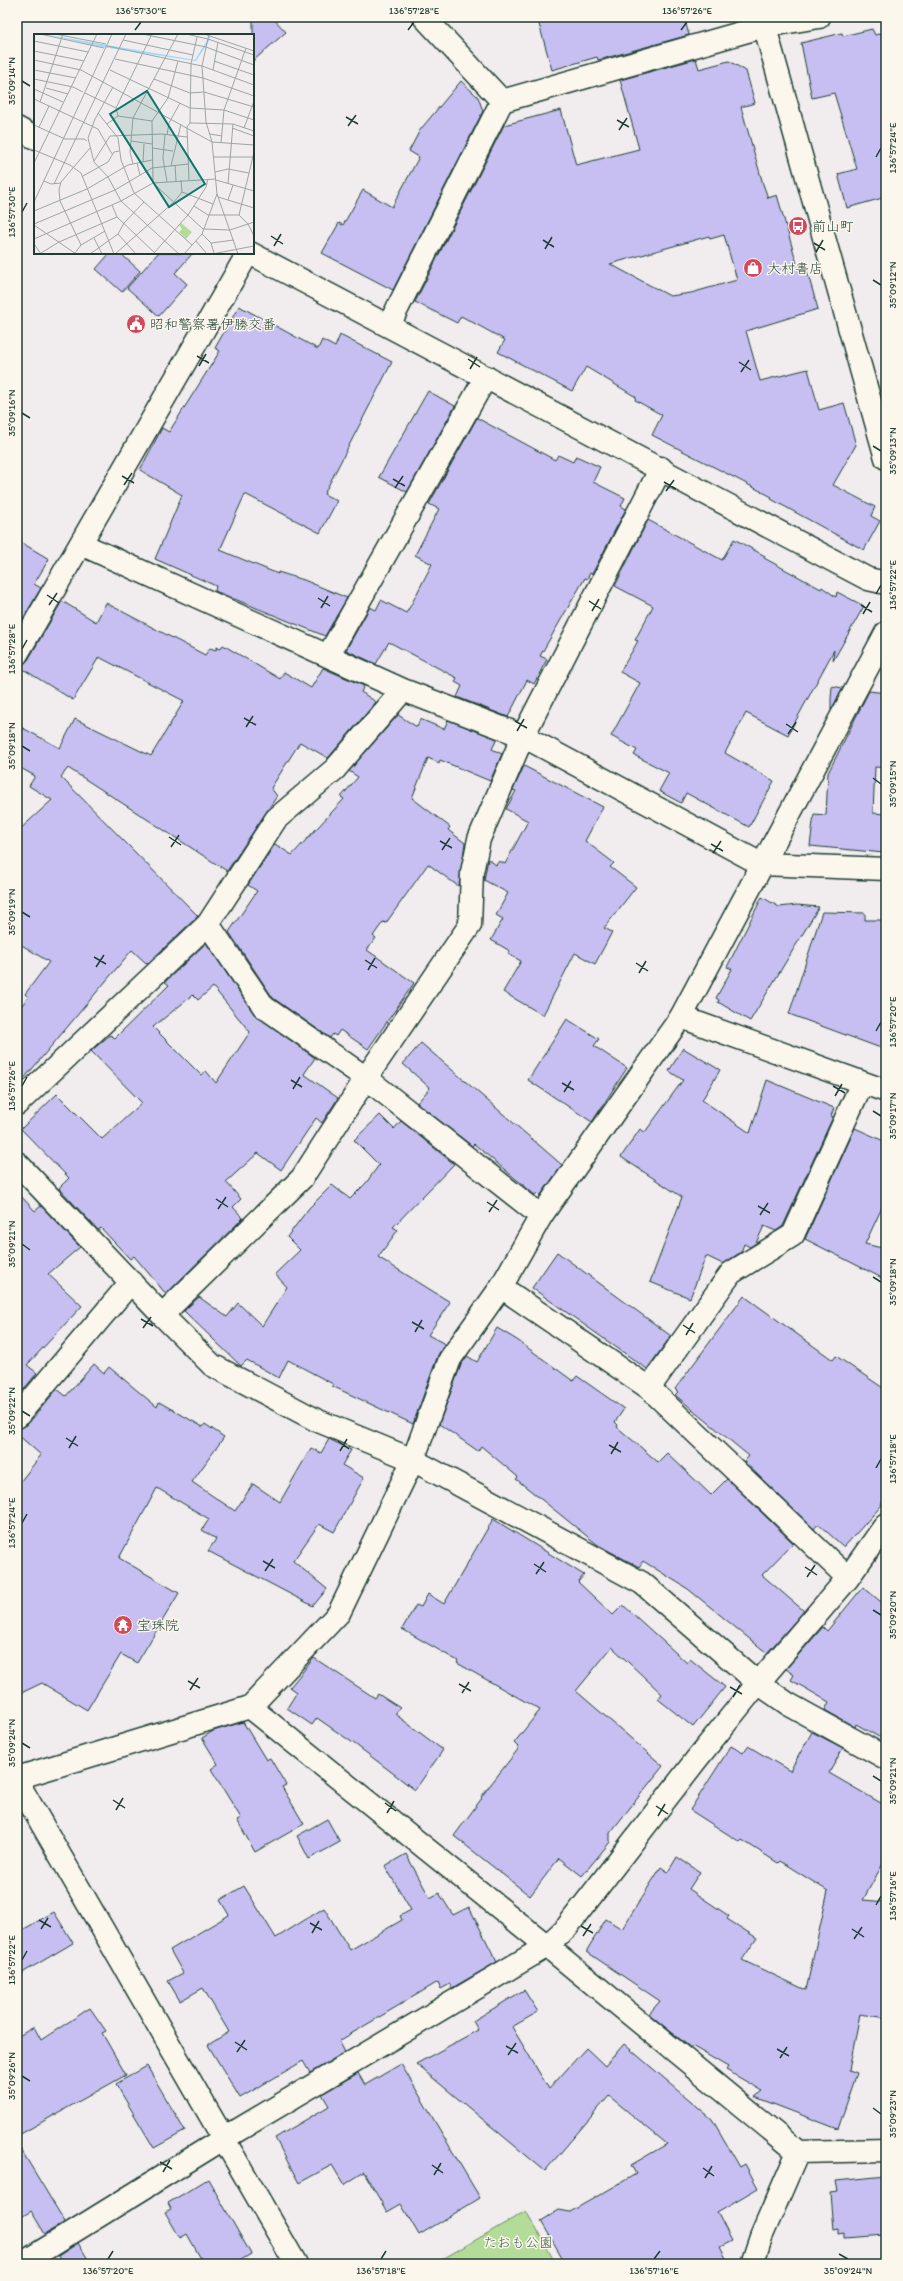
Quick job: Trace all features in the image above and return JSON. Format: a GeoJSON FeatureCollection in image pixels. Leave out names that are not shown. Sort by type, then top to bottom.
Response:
{"type":"FeatureCollection","features":[{"type":"Feature","properties":{"kind":"street"},"geometry":{"type":"LineString","coordinates":[[424,17],[502,101]]}},
{"type":"Feature","properties":{"kind":"street"},"geometry":{"type":"LineString","coordinates":[[389,325],[502,101],[764,22],[819,17]]}},
{"type":"Feature","properties":{"kind":"street"},"geometry":{"type":"LineString","coordinates":[[764,22],[886,458]]}},
{"type":"Feature","properties":{"kind":"street"},"geometry":{"type":"LineString","coordinates":[[17,128],[34,137]]}},
{"type":"Feature","properties":{"kind":"street"},"geometry":{"type":"LineString","coordinates":[[17,654],[248,254]]}},
{"type":"Feature","properties":{"kind":"street"},"geometry":{"type":"LineString","coordinates":[[251,254],[389,325],[868,579],[886,583]]}},
{"type":"Feature","properties":{"kind":"street"},"geometry":{"type":"LineString","coordinates":[[328,656],[486,377]]}},
{"type":"Feature","properties":{"kind":"street"},"geometry":{"type":"LineString","coordinates":[[162,1315],[302,1178],[366,1078],[470,925],[472,872],[479,840],[523,736],[660,468]]}},
{"type":"Feature","properties":{"kind":"street"},"geometry":{"type":"LineString","coordinates":[[81,544],[403,690],[523,736],[761,864],[886,870]]}},
{"type":"Feature","properties":{"kind":"street"},"geometry":{"type":"LineString","coordinates":[[296,2264],[17,1780],[250,1707],[339,1613],[414,1460],[450,1359],[501,1287],[541,1216],[681,1017],[761,864],[886,633]]}},
{"type":"Feature","properties":{"kind":"street"},"geometry":{"type":"LineString","coordinates":[[17,1104],[208,924],[276,819],[336,769],[403,690]]}},
{"type":"Feature","properties":{"kind":"street"},"geometry":{"type":"LineString","coordinates":[[208,924],[264,1007],[366,1078],[541,1216]]}},
{"type":"Feature","properties":{"kind":"street"},"geometry":{"type":"LineString","coordinates":[[681,1017],[886,1091]]}},
{"type":"Feature","properties":{"kind":"street"},"geometry":{"type":"LineString","coordinates":[[649,1388],[731,1273],[793,1235],[862,1083]]}},
{"type":"Feature","properties":{"kind":"street"},"geometry":{"type":"LineString","coordinates":[[17,1163],[162,1315],[212,1365],[316,1420],[414,1460],[642,1583],[758,1683],[788,1704],[886,1758]]}},
{"type":"Feature","properties":{"kind":"street"},"geometry":{"type":"LineString","coordinates":[[17,1417],[131,1282]]}},
{"type":"Feature","properties":{"kind":"street"},"geometry":{"type":"LineString","coordinates":[[501,1287],[649,1388],[848,1578]]}},
{"type":"Feature","properties":{"kind":"street"},"geometry":{"type":"LineString","coordinates":[[21,2264],[223,2139],[547,1946],[567,1927],[758,1683],[848,1578],[886,1524]]}},
{"type":"Feature","properties":{"kind":"street"},"geometry":{"type":"LineString","coordinates":[[250,1707],[547,1946],[798,2152],[886,2150]]}},
{"type":"Feature","properties":{"kind":"street"},"geometry":{"type":"LineString","coordinates":[[752,2264],[761,2237],[798,2152]]}},
{"type":"Feature","properties":{"kind":"green space","name":"たおも公園"},"geometry":{"type":"Polygon","coordinates":[[[526,2211],[556,2264],[434,2264],[526,2211]]]}},
{"type":"Feature","properties":{"kind":"building"},"geometry":{"type":"Polygon","coordinates":[[[253,17],[272,17],[286,32],[254,60],[253,17]]]}},
{"type":"Feature","properties":{"kind":"building"},"geometry":{"type":"Polygon","coordinates":[[[537,17],[684,17],[689,35],[598,60],[597,57],[552,70],[537,17]]]}},
{"type":"Feature","properties":{"kind":"building"},"geometry":{"type":"Polygon","coordinates":[[[872,29],[875,35],[886,32],[886,197],[847,208],[838,174],[857,169],[834,93],[812,98],[801,43],[842,33],[843,36],[872,29]]]}},
{"type":"Feature","properties":{"kind":"building"},"geometry":{"type":"Polygon","coordinates":[[[696,59],[699,69],[729,61],[746,71],[755,103],[741,107],[763,184],[768,198],[777,195],[800,274],[807,271],[818,309],[746,331],[760,381],[808,369],[819,410],[844,403],[856,445],[833,485],[875,507],[871,516],[880,521],[864,550],[771,499],[772,497],[652,435],[662,415],[635,400],[636,397],[586,367],[572,391],[498,352],[505,340],[461,316],[457,323],[415,302],[504,125],[561,110],[576,165],[639,149],[620,80],[696,59]],[[724,235],[710,239],[709,236],[610,264],[670,296],[691,293],[737,280],[724,235]]]}},
{"type":"Feature","properties":{"kind":"building"},"geometry":{"type":"Polygon","coordinates":[[[461,81],[478,97],[483,111],[393,290],[322,253],[339,223],[343,225],[363,190],[392,207],[419,157],[409,151],[420,130],[461,81]]]}},
{"type":"Feature","properties":{"kind":"building"},"geometry":{"type":"Polygon","coordinates":[[[109,254],[121,254],[140,271],[122,292],[96,269],[109,254]]]}},
{"type":"Feature","properties":{"kind":"building"},"geometry":{"type":"Polygon","coordinates":[[[157,254],[192,254],[175,273],[187,284],[159,316],[127,288],[157,254]]]}},
{"type":"Feature","properties":{"kind":"building"},"geometry":{"type":"Polygon","coordinates":[[[239,306],[318,349],[322,340],[335,347],[340,335],[392,362],[324,494],[337,501],[320,533],[245,494],[220,550],[278,574],[278,572],[304,580],[347,598],[325,636],[215,591],[216,586],[155,559],[182,495],[140,470],[162,428],[169,432],[220,351],[215,348],[239,306]]]}},
{"type":"Feature","properties":{"kind":"building"},"geometry":{"type":"Polygon","coordinates":[[[428,391],[455,406],[407,492],[379,477],[428,391]]]}},
{"type":"Feature","properties":{"kind":"building"},"geometry":{"type":"Polygon","coordinates":[[[477,418],[555,460],[558,455],[573,462],[576,456],[600,467],[593,482],[625,498],[621,506],[626,509],[592,574],[590,573],[587,579],[585,578],[540,656],[547,659],[534,684],[527,680],[508,717],[457,697],[462,686],[455,682],[457,678],[389,642],[376,664],[346,650],[370,607],[376,610],[381,600],[406,613],[411,605],[432,564],[415,555],[439,509],[429,504],[477,418]]]}},
{"type":"Feature","properties":{"kind":"building"},"geometry":{"type":"Polygon","coordinates":[[[648,520],[722,560],[734,539],[765,556],[764,558],[821,589],[822,587],[836,597],[837,592],[864,606],[833,661],[834,650],[788,735],[746,713],[725,753],[774,781],[749,827],[686,793],[681,803],[659,791],[669,773],[634,755],[637,750],[611,736],[640,683],[620,672],[638,641],[635,640],[653,606],[615,586],[648,520]]]}},
{"type":"Feature","properties":{"kind":"building"},"geometry":{"type":"Polygon","coordinates":[[[17,540],[49,559],[34,584],[41,588],[17,629],[17,540]]]}},
{"type":"Feature","properties":{"kind":"building"},"geometry":{"type":"Polygon","coordinates":[[[62,601],[96,622],[106,603],[205,655],[210,648],[216,650],[217,647],[220,649],[223,645],[280,679],[284,672],[311,688],[323,668],[364,686],[361,692],[376,702],[328,758],[300,742],[271,788],[277,796],[227,871],[68,768],[61,777],[198,916],[147,964],[132,950],[17,1087],[17,1012],[28,997],[25,994],[49,962],[17,942],[17,832],[52,800],[29,786],[35,776],[17,766],[17,725],[60,748],[75,719],[151,756],[184,701],[99,657],[73,700],[18,666],[28,660],[62,601]]]}},
{"type":"Feature","properties":{"kind":"building"},"geometry":{"type":"Polygon","coordinates":[[[832,686],[843,688],[831,710],[831,699],[832,686]]]}},
{"type":"Feature","properties":{"kind":"building"},"geometry":{"type":"Polygon","coordinates":[[[869,691],[886,693],[886,768],[875,767],[873,813],[885,814],[884,853],[810,846],[814,814],[826,815],[828,773],[869,691]]]}},
{"type":"Feature","properties":{"kind":"building"},"geometry":{"type":"Polygon","coordinates":[[[398,715],[417,727],[420,719],[444,729],[448,720],[497,739],[492,749],[502,754],[490,781],[440,760],[439,763],[428,758],[412,798],[450,827],[448,830],[465,843],[459,885],[458,886],[428,864],[386,923],[383,922],[373,936],[376,938],[367,950],[414,983],[368,1049],[340,1030],[336,1036],[333,1034],[330,1038],[273,998],[229,932],[257,891],[248,885],[275,844],[292,855],[344,799],[341,797],[358,777],[349,771],[398,715]]]}},
{"type":"Feature","properties":{"kind":"building"},"geometry":{"type":"Polygon","coordinates":[[[524,766],[603,807],[585,841],[614,863],[610,867],[636,887],[604,928],[612,932],[595,964],[575,953],[543,1015],[503,992],[521,961],[508,954],[510,951],[491,940],[503,919],[496,915],[508,893],[484,880],[488,859],[496,865],[499,861],[505,864],[528,821],[506,809],[516,791],[513,790],[524,766]]]}},
{"type":"Feature","properties":{"kind":"building"},"geometry":{"type":"Polygon","coordinates":[[[762,897],[779,907],[797,905],[819,907],[750,1021],[718,1002],[719,1000],[716,998],[732,969],[727,967],[762,897]]]}},
{"type":"Feature","properties":{"kind":"building"},"geometry":{"type":"Polygon","coordinates":[[[822,912],[865,913],[865,920],[886,920],[886,1050],[789,1014],[822,912]]]}},
{"type":"Feature","properties":{"kind":"building"},"geometry":{"type":"Polygon","coordinates":[[[206,943],[254,1014],[315,1058],[304,1074],[338,1098],[322,1123],[316,1118],[281,1170],[258,1153],[226,1182],[241,1199],[233,1207],[243,1218],[166,1294],[134,1256],[130,1259],[101,1228],[98,1230],[59,1188],[69,1178],[21,1129],[57,1094],[102,1139],[142,1103],[91,1051],[110,1035],[115,1038],[169,985],[165,982],[206,943]],[[213,987],[198,1000],[193,995],[153,1027],[201,1075],[206,1071],[216,1083],[250,1032],[213,987]]]}},
{"type":"Feature","properties":{"kind":"building"},"geometry":{"type":"Polygon","coordinates":[[[567,1019],[599,1039],[594,1046],[627,1068],[592,1122],[528,1080],[567,1019]]]}},
{"type":"Feature","properties":{"kind":"building"},"geometry":{"type":"Polygon","coordinates":[[[421,1043],[562,1165],[540,1196],[537,1193],[535,1195],[474,1144],[472,1146],[417,1103],[430,1088],[403,1064],[421,1043]]]}},
{"type":"Feature","properties":{"kind":"building"},"geometry":{"type":"Polygon","coordinates":[[[683,1048],[720,1070],[702,1100],[750,1133],[767,1080],[834,1108],[831,1116],[833,1117],[783,1226],[776,1231],[764,1226],[756,1243],[750,1247],[744,1244],[741,1252],[723,1264],[706,1256],[690,1298],[650,1282],[682,1197],[621,1157],[640,1129],[645,1132],[683,1080],[669,1071],[683,1048]]]}},
{"type":"Feature","properties":{"kind":"building"},"geometry":{"type":"Polygon","coordinates":[[[380,1115],[394,1129],[401,1121],[454,1164],[393,1227],[398,1230],[378,1257],[450,1302],[428,1335],[445,1344],[438,1355],[413,1424],[332,1386],[333,1384],[288,1360],[279,1378],[247,1360],[241,1366],[184,1311],[199,1297],[227,1317],[238,1303],[262,1326],[287,1287],[275,1274],[300,1250],[287,1237],[309,1208],[332,1185],[350,1199],[366,1183],[379,1165],[354,1140],[380,1115]]]}},
{"type":"Feature","properties":{"kind":"building"},"geometry":{"type":"Polygon","coordinates":[[[855,1128],[886,1142],[886,1199],[865,1244],[886,1249],[886,1280],[805,1239],[855,1128]]]}},
{"type":"Feature","properties":{"kind":"building"},"geometry":{"type":"Polygon","coordinates":[[[17,1192],[35,1211],[41,1206],[80,1247],[48,1274],[82,1306],[27,1365],[37,1373],[17,1398],[17,1192]]]}},
{"type":"Feature","properties":{"kind":"building"},"geometry":{"type":"Polygon","coordinates":[[[557,1252],[671,1336],[647,1369],[532,1288],[557,1252]]]}},
{"type":"Feature","properties":{"kind":"building"},"geometry":{"type":"Polygon","coordinates":[[[744,1296],[833,1360],[836,1356],[886,1390],[886,1497],[881,1504],[882,1505],[844,1547],[818,1524],[814,1529],[744,1462],[749,1456],[675,1395],[678,1392],[675,1389],[744,1296]]]}},
{"type":"Feature","properties":{"kind":"building"},"geometry":{"type":"Polygon","coordinates":[[[497,1328],[517,1340],[573,1381],[577,1376],[624,1409],[615,1422],[618,1425],[617,1427],[658,1462],[667,1453],[711,1495],[727,1479],[793,1543],[762,1575],[804,1611],[767,1653],[688,1589],[643,1561],[639,1567],[598,1545],[516,1479],[518,1477],[481,1446],[478,1451],[439,1424],[461,1365],[467,1356],[477,1362],[497,1328]]]}},
{"type":"Feature","properties":{"kind":"building"},"geometry":{"type":"Polygon","coordinates":[[[94,1364],[104,1373],[109,1367],[157,1407],[159,1402],[203,1427],[205,1424],[224,1437],[192,1482],[235,1511],[253,1484],[280,1502],[311,1448],[321,1453],[329,1439],[351,1450],[342,1465],[364,1478],[334,1532],[319,1524],[293,1561],[327,1589],[313,1606],[208,1551],[216,1539],[202,1530],[209,1519],[157,1488],[119,1558],[179,1593],[137,1663],[121,1654],[87,1710],[42,1683],[17,1695],[17,1486],[41,1455],[17,1434],[17,1429],[27,1425],[57,1389],[66,1396],[94,1364]]]}},
{"type":"Feature","properties":{"kind":"building"},"geometry":{"type":"Polygon","coordinates":[[[493,1519],[584,1575],[578,1582],[613,1615],[623,1605],[687,1663],[690,1659],[725,1687],[693,1727],[658,1699],[662,1694],[612,1647],[576,1691],[663,1766],[610,1833],[610,1842],[582,1876],[559,1858],[530,1896],[454,1836],[482,1798],[481,1797],[519,1748],[514,1743],[540,1710],[457,1663],[458,1661],[402,1629],[416,1605],[421,1607],[428,1594],[444,1604],[493,1519]]]}},
{"type":"Feature","properties":{"kind":"building"},"geometry":{"type":"Polygon","coordinates":[[[863,1587],[886,1606],[886,1741],[856,1724],[855,1727],[825,1710],[829,1702],[791,1680],[794,1675],[786,1669],[823,1627],[827,1631],[863,1587]]]}},
{"type":"Feature","properties":{"kind":"building"},"geometry":{"type":"Polygon","coordinates":[[[314,1658],[375,1698],[378,1694],[400,1708],[395,1714],[443,1750],[415,1790],[356,1745],[317,1718],[312,1725],[287,1708],[297,1692],[290,1687],[314,1658]]]}},
{"type":"Feature","properties":{"kind":"building"},"geometry":{"type":"Polygon","coordinates":[[[243,1722],[266,1760],[270,1758],[286,1785],[282,1787],[304,1824],[255,1852],[237,1820],[241,1818],[211,1769],[218,1764],[202,1738],[213,1731],[243,1722]]]}},
{"type":"Feature","properties":{"kind":"building"},"geometry":{"type":"Polygon","coordinates":[[[812,1732],[843,1748],[829,1773],[886,1806],[886,1858],[863,1900],[886,1902],[886,2018],[860,2014],[849,2070],[857,2073],[838,2129],[755,2097],[763,2091],[726,2070],[728,2067],[692,2046],[691,2048],[649,2014],[660,2001],[587,1952],[606,1919],[622,1929],[661,1867],[668,1872],[677,1857],[700,1872],[689,1889],[729,1916],[727,1919],[757,1938],[742,1960],[806,1990],[828,1891],[780,1861],[778,1863],[742,1840],[740,1842],[690,1810],[731,1746],[743,1753],[748,1746],[790,1771],[812,1732]]]}},
{"type":"Feature","properties":{"kind":"building"},"geometry":{"type":"Polygon","coordinates":[[[327,1819],[340,1842],[309,1859],[297,1836],[327,1819]]]}},
{"type":"Feature","properties":{"kind":"building"},"geometry":{"type":"Polygon","coordinates":[[[406,1854],[430,1898],[439,1893],[453,1915],[469,1907],[497,1962],[452,1988],[450,1984],[441,1989],[438,1982],[339,2041],[345,2052],[310,2073],[303,2061],[240,2098],[208,2045],[229,2032],[203,1988],[180,2001],[168,1981],[183,1973],[170,1950],[229,1915],[220,1900],[244,1886],[276,1938],[324,1908],[350,1950],[402,1920],[400,1916],[411,1910],[385,1866],[406,1854]]]}},
{"type":"Feature","properties":{"kind":"building"},"geometry":{"type":"Polygon","coordinates":[[[54,1912],[73,1943],[17,1976],[17,1933],[54,1912]]]}},
{"type":"Feature","properties":{"kind":"building"},"geometry":{"type":"Polygon","coordinates":[[[524,1990],[538,2012],[512,2027],[549,2089],[586,2048],[605,2066],[624,2044],[712,2119],[740,2167],[745,2164],[758,2188],[717,2212],[732,2241],[720,2247],[729,2264],[566,2264],[541,2221],[559,2210],[570,2212],[636,2174],[631,2165],[667,2144],[609,2096],[545,2171],[416,2064],[478,2030],[473,2021],[524,1990]]]}},
{"type":"Feature","properties":{"kind":"building"},"geometry":{"type":"Polygon","coordinates":[[[90,2008],[106,2031],[102,2033],[126,2075],[17,2136],[17,2037],[34,2027],[41,2040],[90,2008]]]}},
{"type":"Feature","properties":{"kind":"building"},"geometry":{"type":"Polygon","coordinates":[[[401,2064],[480,2198],[419,2235],[401,2204],[387,2212],[364,2172],[344,2185],[332,2165],[299,2183],[275,2138],[329,2106],[322,2094],[358,2073],[365,2085],[401,2064]]]}},
{"type":"Feature","properties":{"kind":"building"},"geometry":{"type":"Polygon","coordinates":[[[147,2066],[185,2131],[154,2148],[116,2084],[147,2066]]]}},
{"type":"Feature","properties":{"kind":"building"},"geometry":{"type":"Polygon","coordinates":[[[17,2143],[65,2222],[45,2234],[31,2211],[17,2220],[17,2143]]]}},
{"type":"Feature","properties":{"kind":"building"},"geometry":{"type":"Polygon","coordinates":[[[886,2176],[886,2235],[844,2238],[844,2233],[838,2234],[838,2229],[833,2230],[830,2193],[838,2192],[836,2181],[886,2176]]]}},
{"type":"Feature","properties":{"kind":"building"},"geometry":{"type":"Polygon","coordinates":[[[208,2179],[251,2254],[234,2264],[204,2264],[187,2234],[180,2238],[165,2212],[171,2209],[168,2203],[208,2179]]]}},
{"type":"Feature","properties":{"kind":"building"},"geometry":{"type":"Polygon","coordinates":[[[78,2243],[91,2264],[64,2264],[58,2256],[78,2243]]]}},
{"type":"Feature","properties":{"kind":"place","name":"前山町"},"geometry":{"type":"Point","coordinates":[798,226]}},
{"type":"Feature","properties":{"kind":"place","name":"大村書店"},"geometry":{"type":"Point","coordinates":[753,268]}},
{"type":"Feature","properties":{"kind":"place","name":"昭和警察署伊勝交番"},"geometry":{"type":"Point","coordinates":[136,324]}},
{"type":"Feature","properties":{"kind":"place","name":"宝珠院"},"geometry":{"type":"Point","coordinates":[123,1625]}}]}
